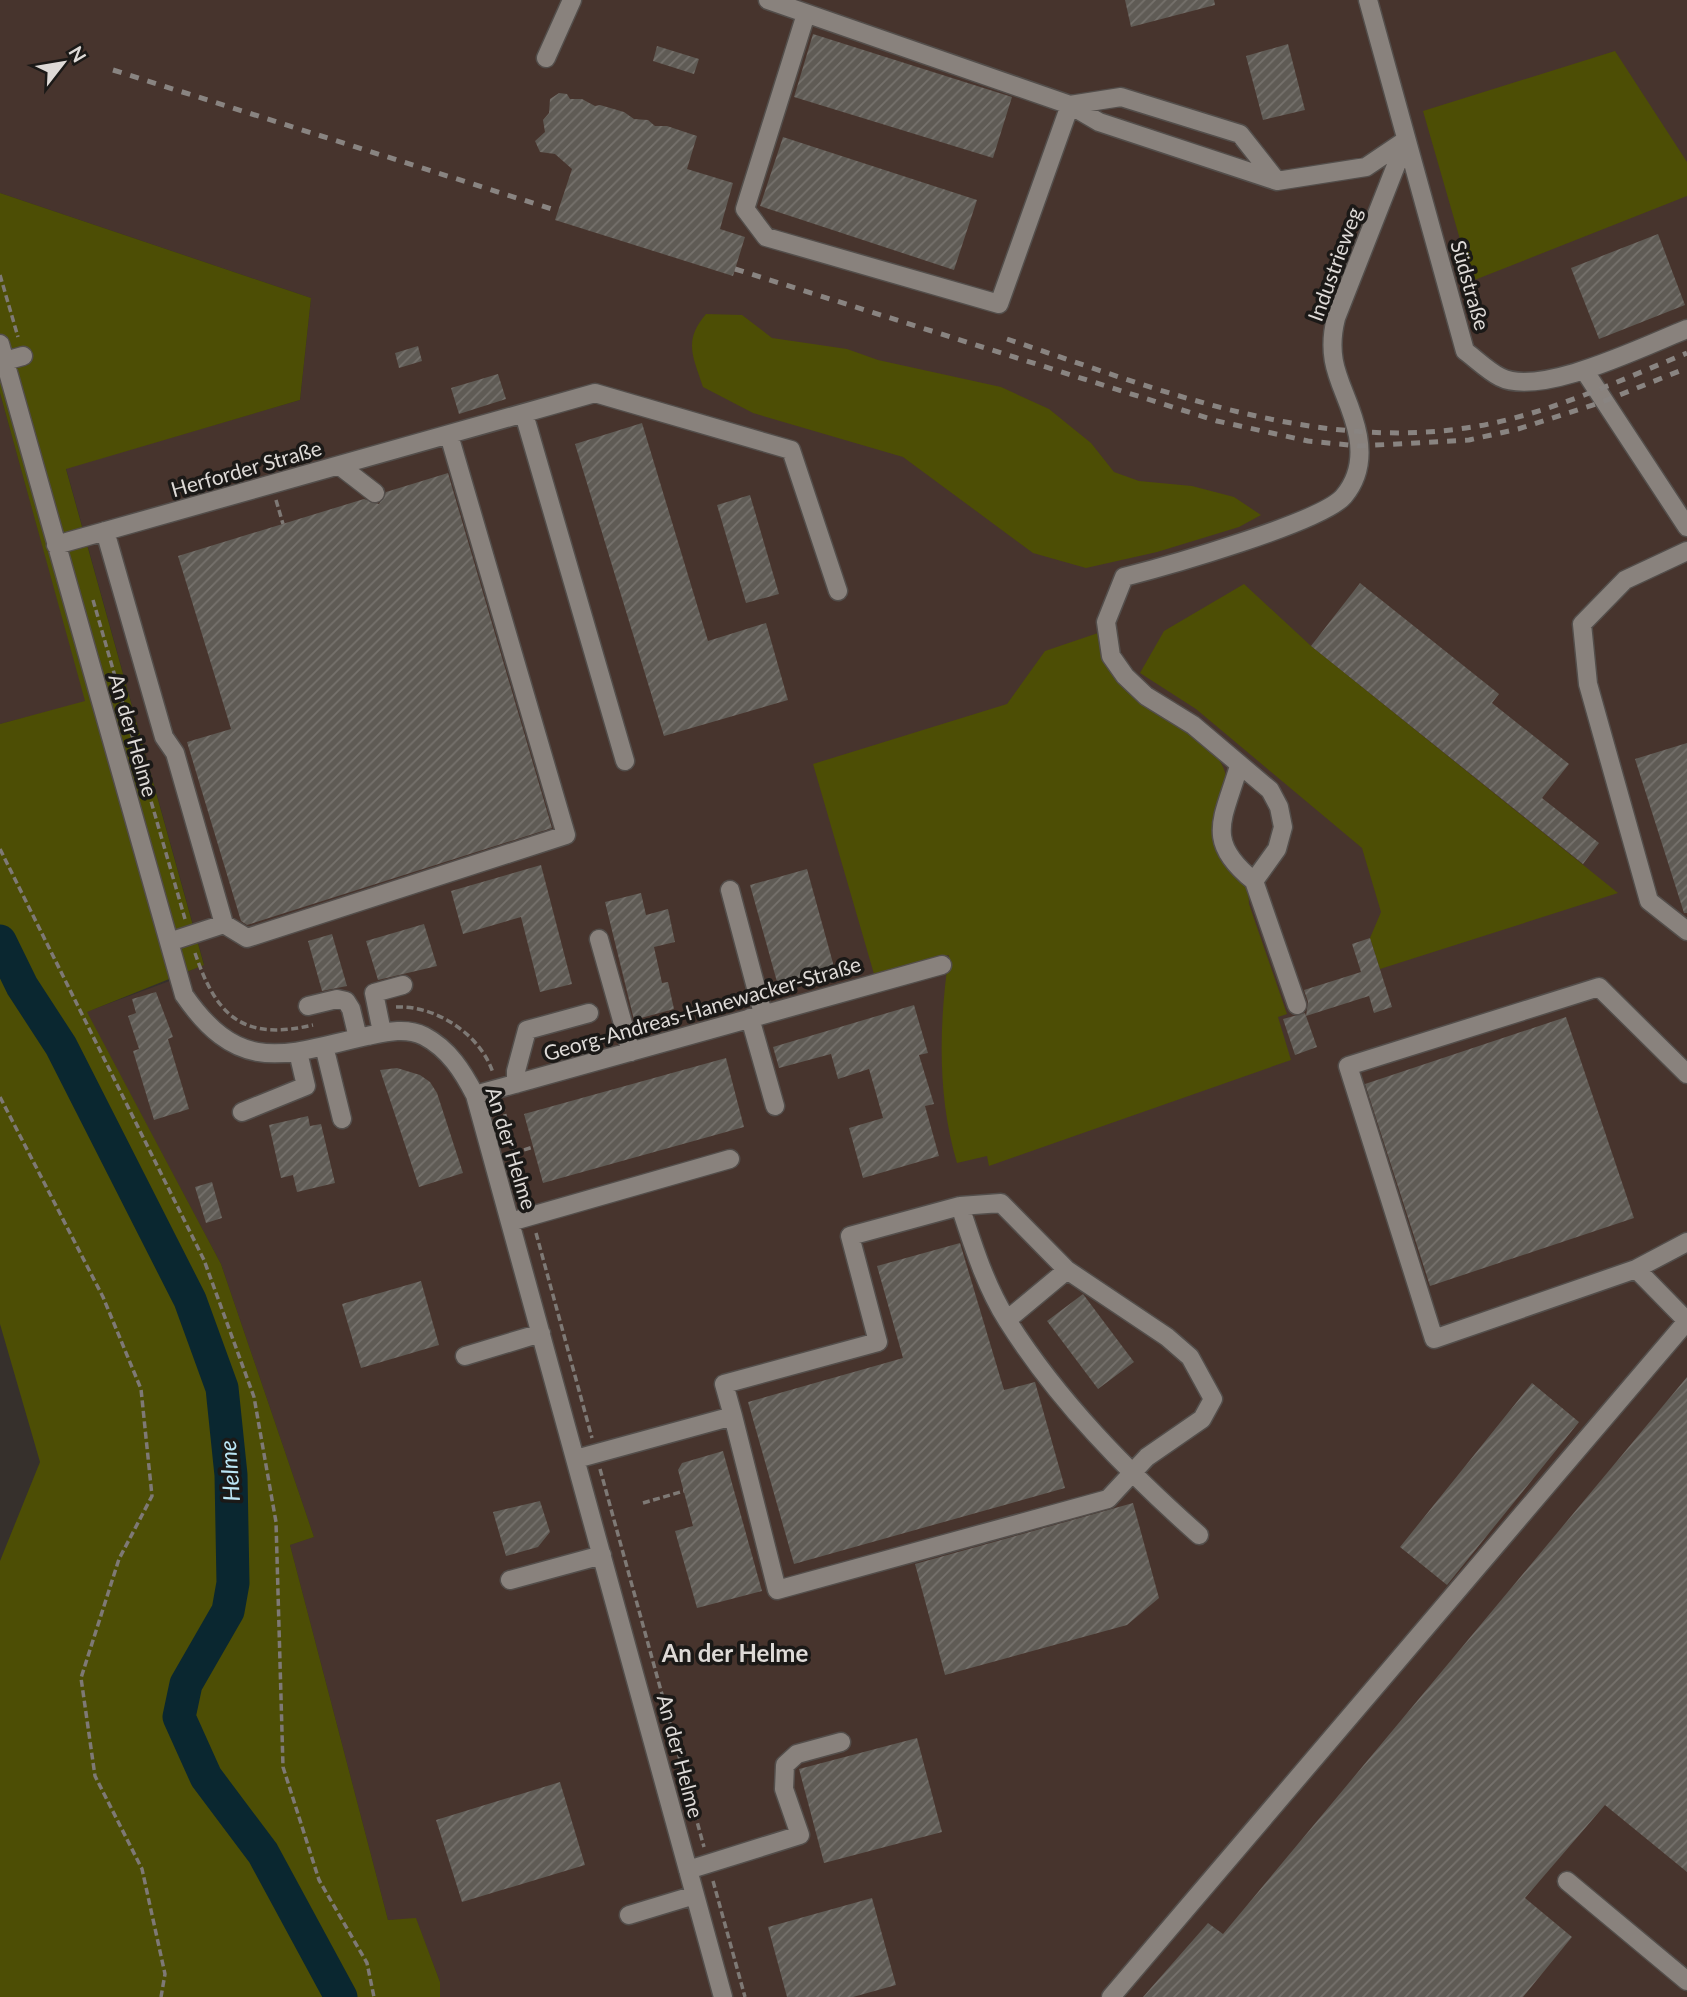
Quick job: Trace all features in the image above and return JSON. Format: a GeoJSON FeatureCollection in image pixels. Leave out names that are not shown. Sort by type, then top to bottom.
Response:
{"type":"FeatureCollection","features":[{"type":"Feature","properties":{"kind":"street"},"geometry":{"type":"LineString","coordinates":[[546,58],[572,0]]}},
{"type":"Feature","properties":{"kind":"street"},"geometry":{"type":"LineString","coordinates":[[768,0],[1070,105],[1100,122],[1277,181],[1366,167],[1406,140]]}},
{"type":"Feature","properties":{"kind":"street","name":"Südstraße"},"geometry":{"type":"LineString","coordinates":[[1368,0],[1465,351],[1501,378],[1531,382],[1584,370],[1687,328]]}},
{"type":"Feature","properties":{"kind":"street"},"geometry":{"type":"LineString","coordinates":[[806,14],[745,209],[766,237],[999,304],[1070,105]]}},
{"type":"Feature","properties":{"kind":"street"},"geometry":{"type":"LineString","coordinates":[[1070,105],[1121,97],[1240,134],[1277,181]]}},
{"type":"Feature","properties":{"kind":"street","name":"Industrieweg"},"geometry":{"type":"LineString","coordinates":[[1239,766],[1193,725],[1146,696],[1125,676],[1111,656],[1106,622],[1124,577],[1299,523],[1343,498],[1358,472],[1359,446],[1332,362],[1331,339],[1336,318],[1406,140]]}},
{"type":"Feature","properties":{"kind":"street"},"geometry":{"type":"LineString","coordinates":[[2,353],[23,356]]}},
{"type":"Feature","properties":{"kind":"street","name":"An der Helme"},"geometry":{"type":"LineString","coordinates":[[2,353],[184,995],[215,1033],[239,1048],[262,1054],[298,1052],[394,1030],[423,1035],[444,1050],[461,1068],[475,1096],[723,1997]]}},
{"type":"Feature","properties":{"kind":"street"},"geometry":{"type":"LineString","coordinates":[[1584,370],[1687,527]]}},
{"type":"Feature","properties":{"kind":"street","name":"Herforder Straße"},"geometry":{"type":"LineString","coordinates":[[56,545],[595,393],[791,450],[838,591]]}},
{"type":"Feature","properties":{"kind":"street"},"geometry":{"type":"LineString","coordinates":[[524,414],[625,761]]}},
{"type":"Feature","properties":{"kind":"street"},"geometry":{"type":"LineString","coordinates":[[105,531],[164,737],[175,753],[223,924],[247,938],[566,835],[449,435]]}},
{"type":"Feature","properties":{"kind":"street"},"geometry":{"type":"LineString","coordinates":[[340,466],[375,493]]}},
{"type":"Feature","properties":{"kind":"street"},"geometry":{"type":"LineString","coordinates":[[1687,551],[1625,580],[1582,624],[1588,684],[1649,901],[1687,931]]}},
{"type":"Feature","properties":{"kind":"street"},"geometry":{"type":"LineString","coordinates":[[1254,881],[1277,849],[1283,827],[1279,807],[1270,790],[1239,766],[1222,822],[1221,844],[1236,867],[1254,881],[1297,1005]]}},
{"type":"Feature","properties":{"kind":"street"},"geometry":{"type":"LineString","coordinates":[[730,890],[775,1106]]}},
{"type":"Feature","properties":{"kind":"street"},"geometry":{"type":"LineString","coordinates":[[169,942],[223,924]]}},
{"type":"Feature","properties":{"kind":"street"},"geometry":{"type":"LineString","coordinates":[[599,939],[631,1052]]}},
{"type":"Feature","properties":{"kind":"street","name":"Georg-Andreas-Hanewacker-Straße"},"geometry":{"type":"LineString","coordinates":[[475,1096],[942,965]]}},
{"type":"Feature","properties":{"kind":"street"},"geometry":{"type":"LineString","coordinates":[[382,1032],[373,993],[403,985]]}},
{"type":"Feature","properties":{"kind":"street"},"geometry":{"type":"LineString","coordinates":[[1687,1074],[1599,987],[1348,1066],[1434,1339],[1636,1269],[1687,1242]]}},
{"type":"Feature","properties":{"kind":"street"},"geometry":{"type":"LineString","coordinates":[[308,1006],[337,999],[346,1001],[352,1009],[358,1038]]}},
{"type":"Feature","properties":{"kind":"street"},"geometry":{"type":"LineString","coordinates":[[516,1084],[516,1071],[527,1030],[589,1013]]}},
{"type":"Feature","properties":{"kind":"street"},"geometry":{"type":"LineString","coordinates":[[324,1046],[342,1119]]}},
{"type":"Feature","properties":{"kind":"street"},"geometry":{"type":"LineString","coordinates":[[242,1112],[306,1086],[298,1052]]}},
{"type":"Feature","properties":{"kind":"street"},"geometry":{"type":"LineString","coordinates":[[510,1222],[730,1159]]}},
{"type":"Feature","properties":{"kind":"street"},"geometry":{"type":"LineString","coordinates":[[1001,1203],[1067,1270],[1167,1337],[1190,1357],[1213,1399],[1202,1419],[1146,1457],[1108,1499],[776,1590],[724,1384],[878,1342],[850,1237],[960,1206],[1001,1203]]}},
{"type":"Feature","properties":{"kind":"street"},"geometry":{"type":"LineString","coordinates":[[960,1206],[981,1268],[1007,1320],[1057,1387],[1131,1474],[1199,1535]]}},
{"type":"Feature","properties":{"kind":"street"},"geometry":{"type":"LineString","coordinates":[[1111,1997],[1687,1321],[1636,1269]]}},
{"type":"Feature","properties":{"kind":"street"},"geometry":{"type":"LineString","coordinates":[[1007,1320],[1067,1270]]}},
{"type":"Feature","properties":{"kind":"street"},"geometry":{"type":"LineString","coordinates":[[465,1356],[541,1333]]}},
{"type":"Feature","properties":{"kind":"street"},"geometry":{"type":"LineString","coordinates":[[576,1460],[733,1416]]}},
{"type":"Feature","properties":{"kind":"street"},"geometry":{"type":"LineString","coordinates":[[510,1580],[602,1555]]}},
{"type":"Feature","properties":{"kind":"street"},"geometry":{"type":"LineString","coordinates":[[688,1870],[800,1835],[784,1789],[785,1765],[797,1754],[841,1742]]}},
{"type":"Feature","properties":{"kind":"street"},"geometry":{"type":"LineString","coordinates":[[1567,1881],[1687,1981]]}},
{"type":"Feature","properties":{"kind":"street"},"geometry":{"type":"LineString","coordinates":[[629,1915],[695,1895]]}},
{"type":"Feature","properties":{"kind":"path"},"geometry":{"type":"LineString","coordinates":[[0,275],[23,356]]}},
{"type":"Feature","properties":{"kind":"path"},"geometry":{"type":"LineString","coordinates":[[272,485],[283,524]]}},
{"type":"Feature","properties":{"kind":"path"},"geometry":{"type":"LineString","coordinates":[[91,592],[190,935],[212,992],[242,1024],[262,1031],[282,1032],[318,1024]]}},
{"type":"Feature","properties":{"kind":"path"},"geometry":{"type":"LineString","coordinates":[[0,849],[204,1260],[254,1397],[276,1522],[283,1767],[319,1880],[367,1964],[374,1997]]}},
{"type":"Feature","properties":{"kind":"path"},"geometry":{"type":"LineString","coordinates":[[377,1010],[401,1007],[431,1012],[451,1021],[472,1039],[492,1068],[746,1997]]}},
{"type":"Feature","properties":{"kind":"path"},"geometry":{"type":"LineString","coordinates":[[0,1097],[103,1297],[141,1389],[152,1496],[119,1559],[81,1678],[95,1776],[142,1869],[165,1974],[161,1997]]}},
{"type":"Feature","properties":{"kind":"path"},"geometry":{"type":"LineString","coordinates":[[514,1153],[533,1147]]}},
{"type":"Feature","properties":{"kind":"path"},"geometry":{"type":"LineString","coordinates":[[643,1503],[684,1491]]}},
{"type":"Feature","properties":{"kind":"shaded area"},"geometry":{"type":"Polygon","coordinates":[[[0,0],[1687,0],[1687,1997],[440,1997],[440,1982],[416,1919],[388,1920],[290,1545],[314,1537],[221,1264],[86,1012],[167,982],[204,964],[66,468],[300,400],[311,298],[0,193],[0,0]]]}},
{"type":"Feature","properties":{"kind":"shaded area"},"geometry":{"type":"Polygon","coordinates":[[[1615,51],[1687,162],[1687,196],[1472,281],[1423,111],[1615,51]]]}},
{"type":"Feature","properties":{"kind":"shaded area"},"geometry":{"type":"Polygon","coordinates":[[[0,193],[311,298],[300,400],[66,469],[204,965],[87,1012],[221,1264],[314,1537],[290,1545],[388,1920],[416,1918],[440,1982],[440,1997],[0,1997],[0,1561],[40,1462],[0,1324],[0,724],[85,701],[0,393],[0,193]]]}},
{"type":"Feature","properties":{"kind":"shaded area"},"geometry":{"type":"Polygon","coordinates":[[[706,314],[742,315],[772,338],[847,349],[878,360],[1001,387],[1049,409],[1091,443],[1114,472],[1139,481],[1192,486],[1234,497],[1261,515],[1239,527],[1157,552],[1086,568],[1033,553],[903,457],[753,413],[703,387],[693,357],[692,341],[694,332],[706,314]]]}},
{"type":"Feature","properties":{"kind":"shaded area"},"geometry":{"type":"Polygon","coordinates":[[[0,393],[86,702],[0,724],[0,393]]]}},
{"type":"Feature","properties":{"kind":"shaded area"},"geometry":{"type":"Polygon","coordinates":[[[1244,584],[1311,646],[1618,893],[1380,969],[1370,938],[1381,912],[1362,848],[1196,709],[1140,673],[1164,631],[1244,584]]]}},
{"type":"Feature","properties":{"kind":"shaded area"},"geometry":{"type":"Polygon","coordinates":[[[1098,633],[1106,654],[1118,672],[1134,688],[1208,745],[1221,763],[1226,778],[1226,793],[1215,837],[1218,853],[1228,869],[1248,886],[1249,904],[1287,1014],[1278,1017],[1291,1060],[989,1166],[987,1156],[957,1163],[943,1086],[943,1007],[949,955],[874,974],[813,764],[1007,704],[1045,651],[1098,633]]]}},
{"type":"Feature","properties":{"kind":"building"},"geometry":{"type":"Polygon","coordinates":[[[1125,0],[1214,0],[1215,5],[1131,27],[1125,0]]]}},
{"type":"Feature","properties":{"kind":"building"},"geometry":{"type":"Polygon","coordinates":[[[813,34],[1012,97],[993,158],[794,97],[813,34]]]}},
{"type":"Feature","properties":{"kind":"building"},"geometry":{"type":"Polygon","coordinates":[[[1288,44],[1305,110],[1263,120],[1246,56],[1288,44]]]}},
{"type":"Feature","properties":{"kind":"building"},"geometry":{"type":"Polygon","coordinates":[[[657,46],[699,59],[694,74],[653,61],[657,46]]]}},
{"type":"Feature","properties":{"kind":"building"},"geometry":{"type":"Polygon","coordinates":[[[559,93],[567,94],[570,99],[582,99],[595,106],[624,112],[634,119],[648,120],[655,126],[667,126],[697,136],[687,169],[733,183],[720,229],[745,237],[733,276],[555,220],[572,169],[555,154],[540,152],[535,141],[545,132],[543,120],[549,113],[550,99],[559,93]]]}},
{"type":"Feature","properties":{"kind":"building"},"geometry":{"type":"Polygon","coordinates":[[[783,137],[977,200],[954,270],[760,206],[783,137]]]}},
{"type":"Feature","properties":{"kind":"building"},"geometry":{"type":"Polygon","coordinates":[[[1658,234],[1685,305],[1599,339],[1571,268],[1658,234]]]}},
{"type":"Feature","properties":{"kind":"building"},"geometry":{"type":"Polygon","coordinates":[[[418,346],[422,361],[399,368],[395,353],[418,346]]]}},
{"type":"Feature","properties":{"kind":"building"},"geometry":{"type":"Polygon","coordinates":[[[498,374],[506,399],[459,414],[451,388],[498,374]]]}},
{"type":"Feature","properties":{"kind":"building"},"geometry":{"type":"Polygon","coordinates":[[[642,423],[708,641],[766,623],[788,700],[664,736],[575,444],[642,423]]]}},
{"type":"Feature","properties":{"kind":"building"},"geometry":{"type":"Polygon","coordinates":[[[448,473],[552,828],[247,925],[241,921],[187,742],[231,729],[178,556],[364,499],[379,504],[386,492],[448,473]]]}},
{"type":"Feature","properties":{"kind":"building"},"geometry":{"type":"Polygon","coordinates":[[[750,495],[779,594],[746,603],[717,505],[750,495]]]}},
{"type":"Feature","properties":{"kind":"building"},"geometry":{"type":"Polygon","coordinates":[[[1360,583],[1499,694],[1492,703],[1569,764],[1542,798],[1599,843],[1583,864],[1311,646],[1360,583]]]}},
{"type":"Feature","properties":{"kind":"building"},"geometry":{"type":"Polygon","coordinates":[[[1687,743],[1687,913],[1684,913],[1635,759],[1687,743]]]}},
{"type":"Feature","properties":{"kind":"building"},"geometry":{"type":"Polygon","coordinates":[[[541,865],[572,984],[540,992],[521,917],[463,934],[451,891],[541,865]]]}},
{"type":"Feature","properties":{"kind":"building"},"geometry":{"type":"Polygon","coordinates":[[[807,869],[836,974],[779,989],[750,885],[807,869]]]}},
{"type":"Feature","properties":{"kind":"building"},"geometry":{"type":"Polygon","coordinates":[[[641,893],[646,915],[668,909],[675,942],[654,947],[662,983],[668,982],[674,1009],[634,1020],[605,902],[641,893]]]}},
{"type":"Feature","properties":{"kind":"building"},"geometry":{"type":"Polygon","coordinates":[[[424,924],[437,966],[378,980],[366,941],[424,924]]]}},
{"type":"Feature","properties":{"kind":"building"},"geometry":{"type":"Polygon","coordinates":[[[332,934],[347,986],[322,991],[308,941],[332,934]]]}},
{"type":"Feature","properties":{"kind":"building"},"geometry":{"type":"Polygon","coordinates":[[[1370,938],[1392,1007],[1374,1013],[1369,996],[1306,1016],[1308,1002],[1304,990],[1361,972],[1352,944],[1370,938]]]}},
{"type":"Feature","properties":{"kind":"building"},"geometry":{"type":"Polygon","coordinates":[[[156,992],[173,1037],[168,1039],[189,1109],[154,1120],[133,1051],[139,1049],[128,1016],[136,1013],[132,999],[156,992]]]}},
{"type":"Feature","properties":{"kind":"building"},"geometry":{"type":"Polygon","coordinates":[[[914,1005],[928,1053],[919,1055],[934,1104],[925,1106],[939,1156],[863,1178],[849,1128],[883,1118],[869,1069],[838,1079],[831,1054],[779,1068],[773,1047],[914,1005]]]}},
{"type":"Feature","properties":{"kind":"building"},"geometry":{"type":"Polygon","coordinates":[[[1305,1013],[1317,1047],[1295,1055],[1283,1019],[1305,1013]]]}},
{"type":"Feature","properties":{"kind":"building"},"geometry":{"type":"Polygon","coordinates":[[[1566,1017],[1634,1218],[1430,1286],[1365,1084],[1566,1017]]]}},
{"type":"Feature","properties":{"kind":"building"},"geometry":{"type":"Polygon","coordinates":[[[726,1058],[744,1127],[543,1183],[524,1114],[726,1058]]]}},
{"type":"Feature","properties":{"kind":"building"},"geometry":{"type":"Polygon","coordinates":[[[397,1068],[420,1075],[430,1082],[437,1093],[463,1173],[419,1187],[380,1070],[397,1068]]]}},
{"type":"Feature","properties":{"kind":"building"},"geometry":{"type":"Polygon","coordinates":[[[308,1116],[310,1126],[321,1124],[335,1183],[297,1192],[293,1175],[281,1178],[269,1125],[308,1116]]]}},
{"type":"Feature","properties":{"kind":"building"},"geometry":{"type":"Polygon","coordinates":[[[212,1182],[222,1218],[206,1223],[195,1187],[212,1182]]]}},
{"type":"Feature","properties":{"kind":"building"},"geometry":{"type":"Polygon","coordinates":[[[960,1243],[1004,1390],[1035,1382],[1065,1488],[794,1564],[748,1402],[903,1358],[877,1266],[960,1243]]]}},
{"type":"Feature","properties":{"kind":"building"},"geometry":{"type":"Polygon","coordinates":[[[421,1281],[439,1345],[361,1368],[342,1304],[421,1281]]]}},
{"type":"Feature","properties":{"kind":"building"},"geometry":{"type":"Polygon","coordinates":[[[1083,1294],[1134,1362],[1098,1389],[1047,1321],[1083,1294]]]}},
{"type":"Feature","properties":{"kind":"building"},"geometry":{"type":"Polygon","coordinates":[[[1687,1377],[1687,1872],[1605,1805],[1525,1898],[1572,1937],[1523,1997],[1143,1997],[1208,1923],[1223,1934],[1687,1377]]]}},
{"type":"Feature","properties":{"kind":"building"},"geometry":{"type":"Polygon","coordinates":[[[1532,1383],[1579,1422],[1447,1585],[1400,1547],[1532,1383]]]}},
{"type":"Feature","properties":{"kind":"building"},"geometry":{"type":"Polygon","coordinates":[[[723,1451],[762,1591],[697,1608],[675,1531],[693,1526],[678,1470],[682,1463],[723,1451]]]}},
{"type":"Feature","properties":{"kind":"building"},"geometry":{"type":"Polygon","coordinates":[[[540,1501],[550,1532],[538,1547],[506,1556],[493,1512],[540,1501]]]}},
{"type":"Feature","properties":{"kind":"building"},"geometry":{"type":"Polygon","coordinates":[[[1133,1503],[1159,1598],[1127,1625],[945,1675],[915,1564],[1133,1503]]]}},
{"type":"Feature","properties":{"kind":"building"},"geometry":{"type":"Polygon","coordinates":[[[917,1738],[942,1832],[824,1863],[799,1769],[917,1738]]]}},
{"type":"Feature","properties":{"kind":"building"},"geometry":{"type":"Polygon","coordinates":[[[560,1782],[585,1865],[462,1902],[436,1820],[560,1782]]]}},
{"type":"Feature","properties":{"kind":"building"},"geometry":{"type":"Polygon","coordinates":[[[872,1898],[896,1985],[853,1997],[787,1997],[768,1927],[872,1898]]]}},
{"type":"Feature","properties":{"kind":"waterway","name":"Helme"},"geometry":{"type":"LineString","coordinates":[[0,941],[22,986],[61,1046],[190,1300],[222,1388],[231,1475],[233,1583],[228,1611],[186,1684],[179,1717],[206,1777],[263,1853],[341,1997]]}},
{"type":"Feature","properties":{"kind":"railway"},"geometry":{"type":"LineString","coordinates":[[113,70],[558,211]]}},
{"type":"Feature","properties":{"kind":"railway"},"geometry":{"type":"LineString","coordinates":[[735,269],[1217,421],[1308,441],[1359,446],[1469,440],[1518,429],[1602,402],[1687,368]]}},
{"type":"Feature","properties":{"kind":"railway"},"geometry":{"type":"LineString","coordinates":[[1007,339],[1175,395],[1233,410],[1291,423],[1349,431],[1407,433],[1466,428],[1523,416],[1687,353]]}},
{"type":"Feature","properties":{"kind":"district","name":"An der Helme"},"geometry":{"type":"Point","coordinates":[735,1652]}}]}
